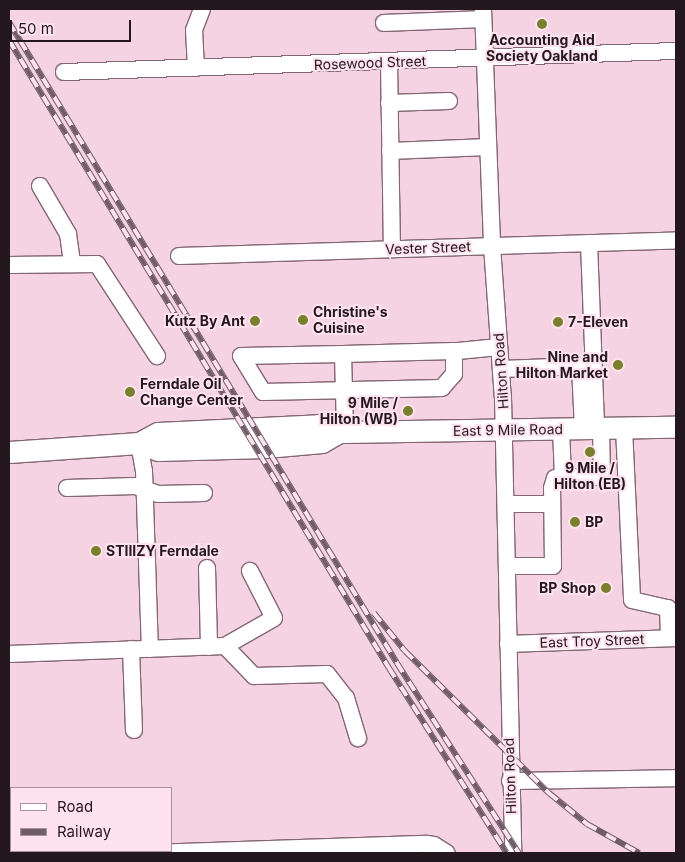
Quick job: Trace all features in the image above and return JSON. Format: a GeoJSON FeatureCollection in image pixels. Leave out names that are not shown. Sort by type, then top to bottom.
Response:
{"type":"FeatureCollection","features":[{"type":"Feature","properties":{"kind":"main road","name":"East 9 Mile Road"},"geometry":{"type":"LineString","coordinates":[[9,452],[139,443],[158,433],[319,425],[342,432],[676,427]]}},
{"type":"Feature","properties":{"kind":"street"},"geometry":{"type":"LineString","coordinates":[[196,68],[194,30],[202,9]]}},
{"type":"Feature","properties":{"kind":"street"},"geometry":{"type":"LineString","coordinates":[[384,23],[483,14]]}},
{"type":"Feature","properties":{"kind":"street","name":"Hilton Road"},"geometry":{"type":"LineString","coordinates":[[483,14],[492,246],[504,430],[513,853]]}},
{"type":"Feature","properties":{"kind":"street","name":"Rosewood Street"},"geometry":{"type":"LineString","coordinates":[[64,72],[676,51]]}},
{"type":"Feature","properties":{"kind":"street"},"geometry":{"type":"LineString","coordinates":[[389,62],[392,249]]}},
{"type":"Feature","properties":{"kind":"street"},"geometry":{"type":"LineString","coordinates":[[389,103],[449,101]]}},
{"type":"Feature","properties":{"kind":"street"},"geometry":{"type":"LineString","coordinates":[[390,151],[488,146]]}},
{"type":"Feature","properties":{"kind":"street"},"geometry":{"type":"LineString","coordinates":[[40,186],[68,234],[72,264]]}},
{"type":"Feature","properties":{"kind":"street","name":"Vester Street"},"geometry":{"type":"LineString","coordinates":[[179,256],[676,240]]}},
{"type":"Feature","properties":{"kind":"street"},"geometry":{"type":"LineString","coordinates":[[589,243],[593,429]]}},
{"type":"Feature","properties":{"kind":"street"},"geometry":{"type":"LineString","coordinates":[[9,266],[97,264],[157,356]]}},
{"type":"Feature","properties":{"kind":"street"},"geometry":{"type":"LineString","coordinates":[[454,351],[454,374],[442,388],[263,392],[241,356],[454,351],[499,347]]}},
{"type":"Feature","properties":{"kind":"street"},"geometry":{"type":"LineString","coordinates":[[342,432],[345,390],[343,354]]}},
{"type":"Feature","properties":{"kind":"street"},"geometry":{"type":"LineString","coordinates":[[501,369],[580,366],[602,477],[555,478],[552,504],[553,566],[507,566]]}},
{"type":"Feature","properties":{"kind":"street"},"geometry":{"type":"LineString","coordinates":[[624,428],[632,600],[668,608],[673,638]]}},
{"type":"Feature","properties":{"kind":"street"},"geometry":{"type":"LineString","coordinates":[[561,429],[563,477]]}},
{"type":"Feature","properties":{"kind":"street"},"geometry":{"type":"LineString","coordinates":[[139,443],[144,471],[143,489],[150,649]]}},
{"type":"Feature","properties":{"kind":"street"},"geometry":{"type":"LineString","coordinates":[[67,488],[135,486],[158,494],[204,493]]}},
{"type":"Feature","properties":{"kind":"street"},"geometry":{"type":"LineString","coordinates":[[506,504],[552,504]]}},
{"type":"Feature","properties":{"kind":"street"},"geometry":{"type":"LineString","coordinates":[[207,568],[217,646],[254,676],[327,674],[346,698],[358,738]]}},
{"type":"Feature","properties":{"kind":"street"},"geometry":{"type":"LineString","coordinates":[[9,654],[217,646],[274,618],[250,571]]}},
{"type":"Feature","properties":{"kind":"street","name":"East Troy Street"},"geometry":{"type":"LineString","coordinates":[[508,644],[673,638]]}},
{"type":"Feature","properties":{"kind":"street"},"geometry":{"type":"LineString","coordinates":[[131,649],[134,730]]}},
{"type":"Feature","properties":{"kind":"street"},"geometry":{"type":"LineString","coordinates":[[510,781],[676,778]]}},
{"type":"Feature","properties":{"kind":"street"},"geometry":{"type":"LineString","coordinates":[[150,853],[427,844],[434,844],[446,853]]}},
{"type":"Feature","properties":{"kind":"railway"},"geometry":{"type":"LineString","coordinates":[[9,22],[397,663],[519,853]]}},
{"type":"Feature","properties":{"kind":"railway"},"geometry":{"type":"LineString","coordinates":[[9,40],[389,668],[507,853]]}},
{"type":"Feature","properties":{"kind":"railway"},"geometry":{"type":"LineString","coordinates":[[374,613],[405,651],[549,793],[587,824],[639,853]]}},
{"type":"Feature","properties":{"kind":"place","name":"Accounting Aid Society Oakland"},"geometry":{"type":"Point","coordinates":[542,24]}},
{"type":"Feature","properties":{"kind":"place","name":"Christine's Cuisine"},"geometry":{"type":"Point","coordinates":[303,320]}},
{"type":"Feature","properties":{"kind":"place","name":"Kutz By Ant"},"geometry":{"type":"Point","coordinates":[255,321]}},
{"type":"Feature","properties":{"kind":"place","name":"7-Eleven"},"geometry":{"type":"Point","coordinates":[558,322]}},
{"type":"Feature","properties":{"kind":"place","name":"Nine and Hilton Market"},"geometry":{"type":"Point","coordinates":[618,365]}},
{"type":"Feature","properties":{"kind":"place","name":"Ferndale Oil Change Center"},"geometry":{"type":"Point","coordinates":[130,392]}},
{"type":"Feature","properties":{"kind":"place","name":"9 Mile / Hilton (WB)"},"geometry":{"type":"Point","coordinates":[408,411]}},
{"type":"Feature","properties":{"kind":"place","name":"9 Mile / Hilton (EB)"},"geometry":{"type":"Point","coordinates":[590,452]}},
{"type":"Feature","properties":{"kind":"place","name":"BP"},"geometry":{"type":"Point","coordinates":[575,522]}},
{"type":"Feature","properties":{"kind":"place","name":"STIIIZY Ferndale"},"geometry":{"type":"Point","coordinates":[96,551]}},
{"type":"Feature","properties":{"kind":"place","name":"BP Shop"},"geometry":{"type":"Point","coordinates":[606,588]}}]}
